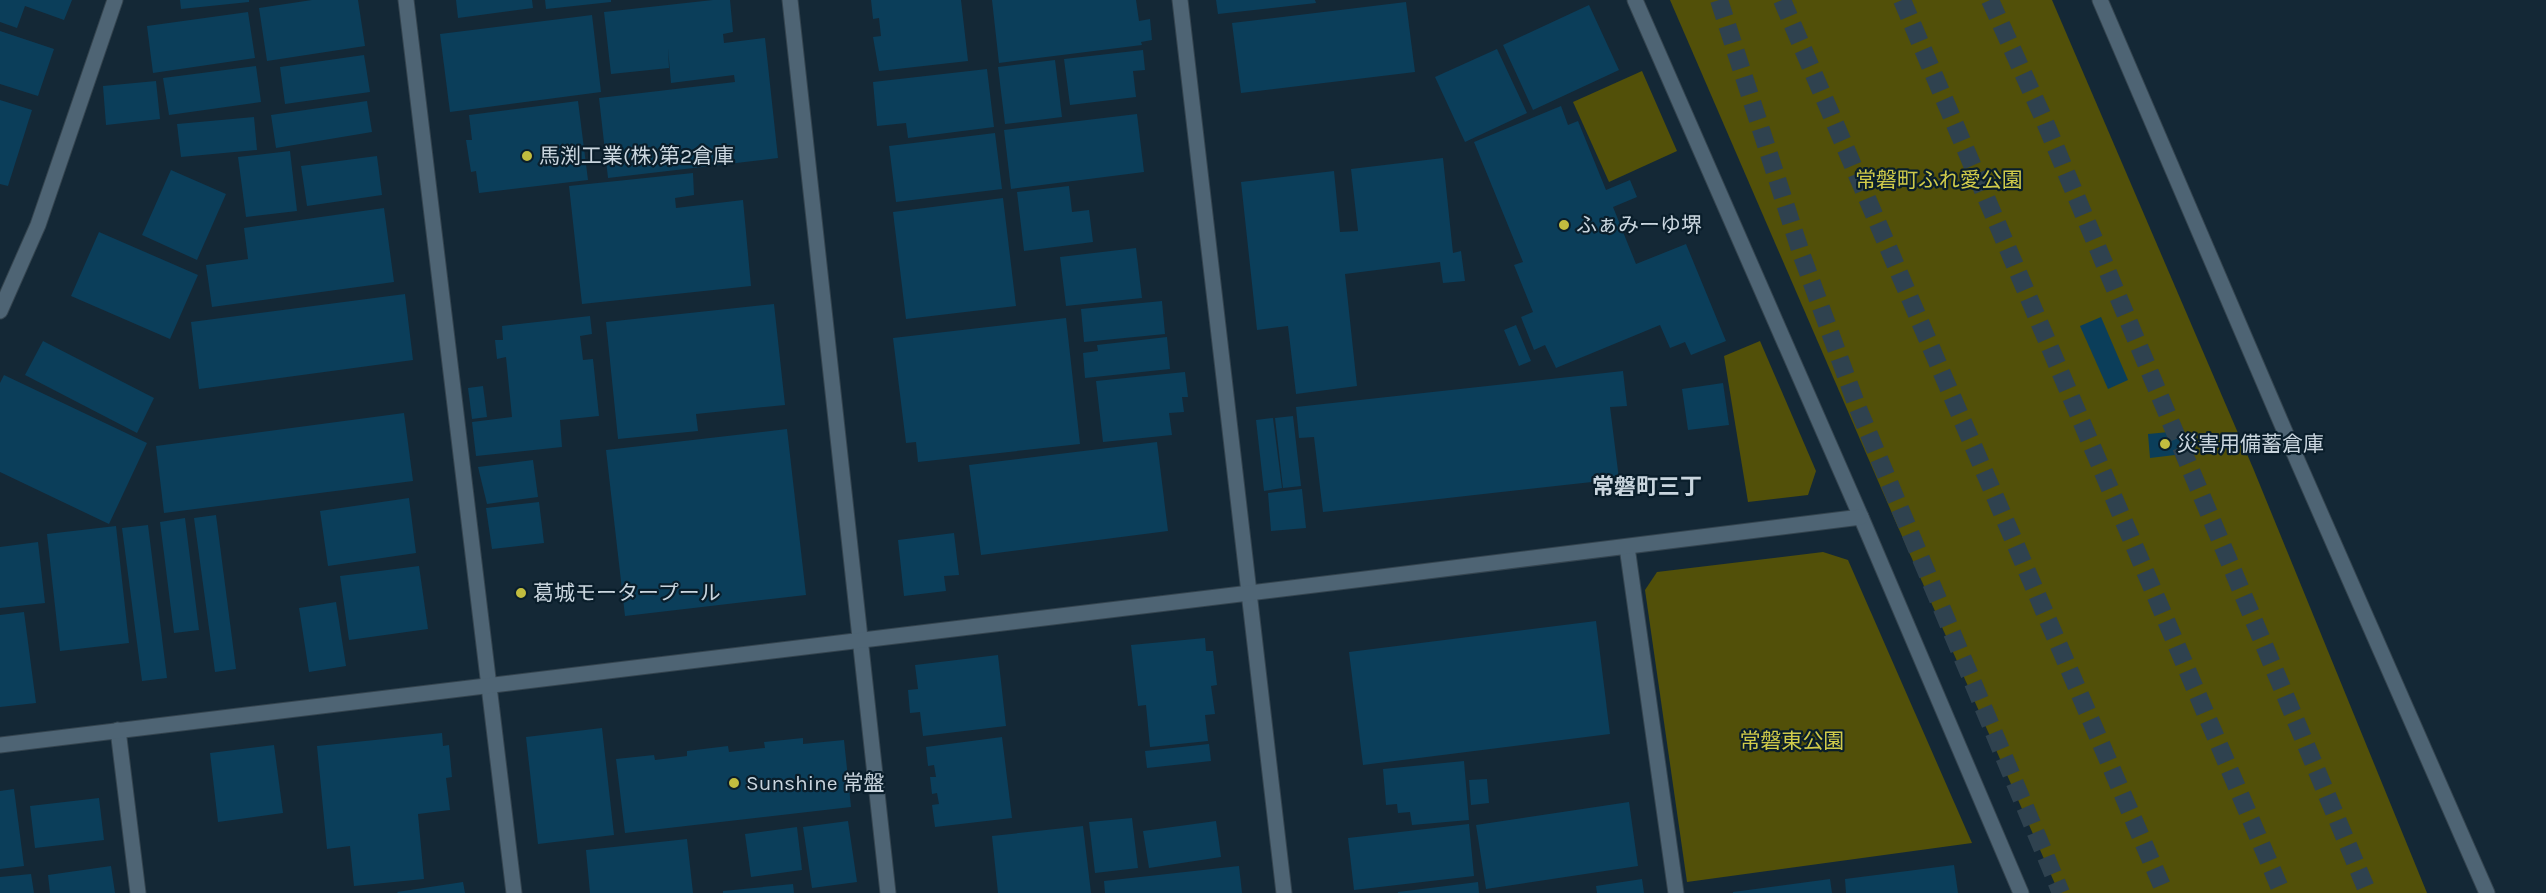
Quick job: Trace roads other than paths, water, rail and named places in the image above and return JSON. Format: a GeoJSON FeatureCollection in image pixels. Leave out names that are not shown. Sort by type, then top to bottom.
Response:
{"type":"FeatureCollection","features":[{"type":"Feature","properties":{"kind":"street"},"geometry":{"type":"LineString","coordinates":[[0,311],[38,225],[115,0]]}},
{"type":"Feature","properties":{"kind":"street"},"geometry":{"type":"LineString","coordinates":[[406,0],[514,893]]}},
{"type":"Feature","properties":{"kind":"street"},"geometry":{"type":"LineString","coordinates":[[790,0],[888,893]]}},
{"type":"Feature","properties":{"kind":"street"},"geometry":{"type":"LineString","coordinates":[[1180,0],[1284,893]]}},
{"type":"Feature","properties":{"kind":"street"},"geometry":{"type":"LineString","coordinates":[[1635,0],[1861,517],[2021,893]]}},
{"type":"Feature","properties":{"kind":"street"},"geometry":{"type":"LineString","coordinates":[[2100,0],[2298,462],[2487,893]]}},
{"type":"Feature","properties":{"kind":"street"},"geometry":{"type":"LineString","coordinates":[[0,745],[488,684],[1249,594],[1861,517]]}},
{"type":"Feature","properties":{"kind":"street"},"geometry":{"type":"LineString","coordinates":[[1627,547],[1676,893]]}},
{"type":"Feature","properties":{"kind":"street"},"geometry":{"type":"LineString","coordinates":[[118,730],[138,893]]}},
{"type":"Feature","properties":{"kind":"tunnel"},"geometry":{"type":"LineString","coordinates":[[1719,0],[1802,256],[1857,406],[2061,893]]}},
{"type":"Feature","properties":{"kind":"tunnel"},"geometry":{"type":"LineString","coordinates":[[1782,0],[2165,893]]}},
{"type":"Feature","properties":{"kind":"tunnel"},"geometry":{"type":"LineString","coordinates":[[1902,0],[2282,893]]}},
{"type":"Feature","properties":{"kind":"tunnel"},"geometry":{"type":"LineString","coordinates":[[1990,0],[2042,115],[2368,893]]}},
{"type":"Feature","properties":{"kind":"place","name":"馬渕工業(株)第2倉庫"},"geometry":{"type":"Point","coordinates":[527,156]}},
{"type":"Feature","properties":{"kind":"place","name":"ふぁみーゆ堺"},"geometry":{"type":"Point","coordinates":[1564,225]}},
{"type":"Feature","properties":{"kind":"place","name":"災害用備蓄倉庫"},"geometry":{"type":"Point","coordinates":[2165,444]}},
{"type":"Feature","properties":{"kind":"place","name":"葛城モータープール"},"geometry":{"type":"Point","coordinates":[521,593]}},
{"type":"Feature","properties":{"kind":"place","name":"Sunshine 常盤"},"geometry":{"type":"Point","coordinates":[734,783]}},
{"type":"Feature","properties":{"kind":"district","name":"常磐町三丁"},"geometry":{"type":"Point","coordinates":[1647,487]}},
{"type":"Feature","properties":{"kind":"park label","name":"常磐町ふれ愛公園"},"geometry":{"type":"Point","coordinates":[1939,180]}},
{"type":"Feature","properties":{"kind":"park label","name":"常磐東公園"},"geometry":{"type":"Point","coordinates":[1792,741]}}]}
